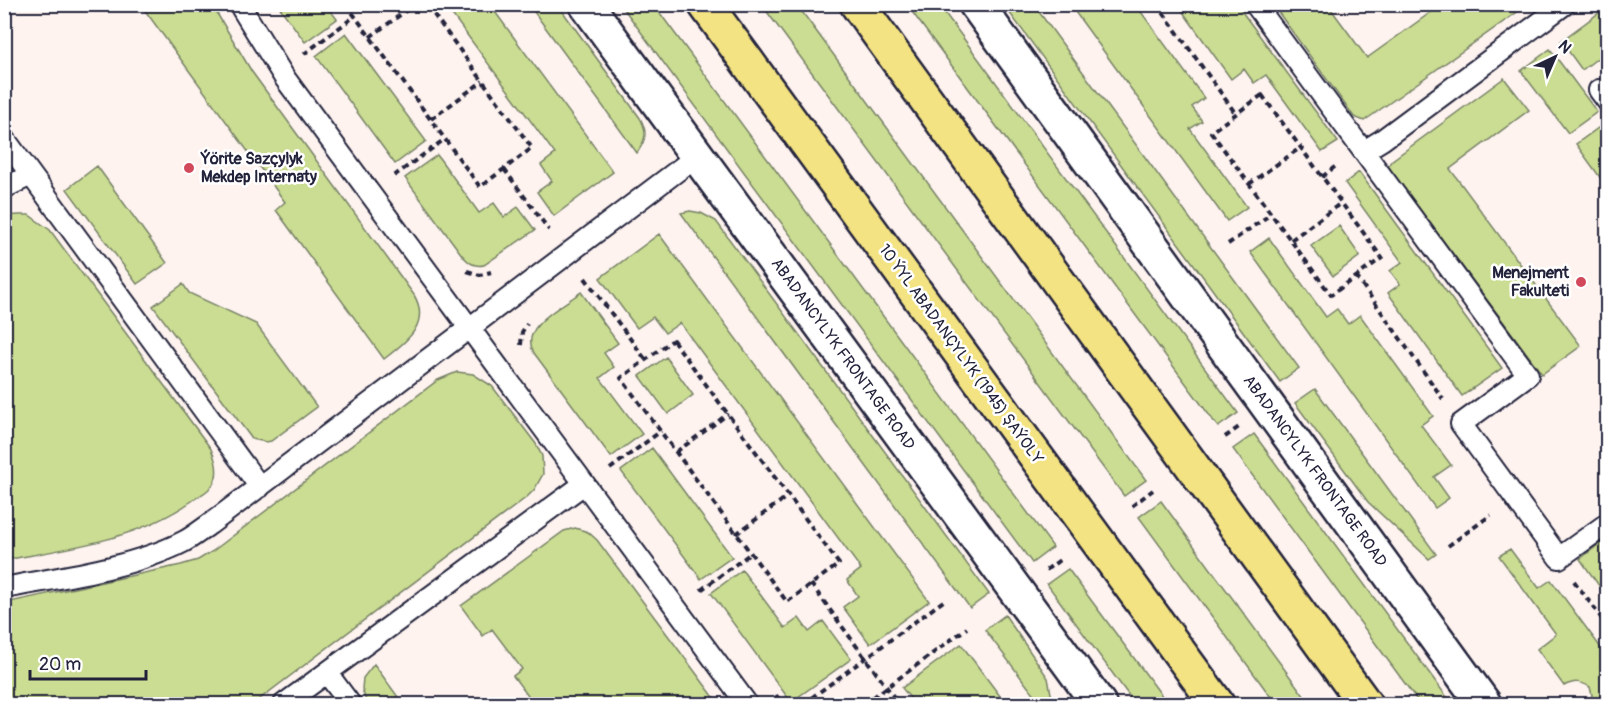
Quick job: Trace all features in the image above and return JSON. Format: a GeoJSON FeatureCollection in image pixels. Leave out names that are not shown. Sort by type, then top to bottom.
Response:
{"type":"FeatureCollection","features":[{"type":"Feature","properties":{"kind":"main road","name":"10 ÝYL ABADANÇYLYK (1945) ŞAÝOLY"},"geometry":{"type":"LineString","coordinates":[[705,4],[1217,705]]}},
{"type":"Feature","properties":{"kind":"main road"},"geometry":{"type":"LineString","coordinates":[[857,4],[1365,705]]}},
{"type":"Feature","properties":{"kind":"street","name":"ABADANCYLYK FRONTAGE ROAD"},"geometry":{"type":"LineString","coordinates":[[586,4],[1099,705]]}},
{"type":"Feature","properties":{"kind":"street","name":"ABADANCYLYK FRONTAGE ROAD"},"geometry":{"type":"LineString","coordinates":[[976,4],[1484,705]]}},
{"type":"Feature","properties":{"kind":"lane"},"geometry":{"type":"LineString","coordinates":[[240,4],[284,77],[747,705]]}},
{"type":"Feature","properties":{"kind":"lane"},"geometry":{"type":"LineString","coordinates":[[1255,4],[1528,375],[1461,424],[1559,558],[1608,523]]}},
{"type":"Feature","properties":{"kind":"lane"},"geometry":{"type":"LineString","coordinates":[[1364,151],[1382,140],[1553,8]]}},
{"type":"Feature","properties":{"kind":"lane"},"geometry":{"type":"LineString","coordinates":[[4,138],[260,487]]}},
{"type":"Feature","properties":{"kind":"lane"},"geometry":{"type":"LineString","coordinates":[[4,588],[97,570],[159,552],[184,541],[260,487],[697,156]]}},
{"type":"Feature","properties":{"kind":"lane"},"geometry":{"type":"LineString","coordinates":[[4,188],[31,175]]}},
{"type":"Feature","properties":{"kind":"lane"},"geometry":{"type":"LineString","coordinates":[[284,705],[584,484]]}},
{"type":"Feature","properties":{"kind":"lane"},"geometry":{"type":"LineString","coordinates":[[327,673],[350,705]]}},
{"type":"Feature","properties":{"kind":"path"},"geometry":{"type":"LineString","coordinates":[[346,4],[480,187],[532,148],[426,4]]}},
{"type":"Feature","properties":{"kind":"path"},"geometry":{"type":"LineString","coordinates":[[370,37],[415,4]]}},
{"type":"Feature","properties":{"kind":"path"},"geometry":{"type":"LineString","coordinates":[[1156,4],[1236,114]]}},
{"type":"Feature","properties":{"kind":"path"},"geometry":{"type":"LineString","coordinates":[[303,54],[355,16]]}},
{"type":"Feature","properties":{"kind":"path"},"geometry":{"type":"LineString","coordinates":[[298,47],[310,64]]}},
{"type":"Feature","properties":{"kind":"path"},"geometry":{"type":"LineString","coordinates":[[431,119],[483,81]]}},
{"type":"Feature","properties":{"kind":"path"},"geometry":{"type":"LineString","coordinates":[[1262,95],[1382,258],[1330,295],[1211,132],[1236,114],[1262,95]]}},
{"type":"Feature","properties":{"kind":"path"},"geometry":{"type":"LineString","coordinates":[[400,186],[393,176],[445,139]]}},
{"type":"Feature","properties":{"kind":"path"},"geometry":{"type":"LineString","coordinates":[[1249,184],[1300,148]]}},
{"type":"Feature","properties":{"kind":"path"},"geometry":{"type":"LineString","coordinates":[[504,169],[549,230]]}},
{"type":"Feature","properties":{"kind":"path"},"geometry":{"type":"LineString","coordinates":[[1291,240],[1341,203]]}},
{"type":"Feature","properties":{"kind":"path"},"geometry":{"type":"LineString","coordinates":[[1228,244],[1271,214]]}},
{"type":"Feature","properties":{"kind":"path"},"geometry":{"type":"LineString","coordinates":[[541,237],[558,224]]}},
{"type":"Feature","properties":{"kind":"path"},"geometry":{"type":"LineString","coordinates":[[460,266],[472,274],[480,275],[497,268]]}},
{"type":"Feature","properties":{"kind":"path"},"geometry":{"type":"LineString","coordinates":[[577,284],[594,272]]}},
{"type":"Feature","properties":{"kind":"path"},"geometry":{"type":"LineString","coordinates":[[1356,276],[1461,424]]}},
{"type":"Feature","properties":{"kind":"path"},"geometry":{"type":"LineString","coordinates":[[585,278],[646,360]]}},
{"type":"Feature","properties":{"kind":"path"},"geometry":{"type":"LineString","coordinates":[[523,352],[522,332],[530,320]]}},
{"type":"Feature","properties":{"kind":"path"},"geometry":{"type":"LineString","coordinates":[[673,340],[838,564],[787,602],[621,378],[646,360],[673,340]]}},
{"type":"Feature","properties":{"kind":"path"},"geometry":{"type":"LineString","coordinates":[[676,452],[728,414]]}},
{"type":"Feature","properties":{"kind":"path"},"geometry":{"type":"LineString","coordinates":[[1225,437],[1245,423]]}},
{"type":"Feature","properties":{"kind":"path"},"geometry":{"type":"LineString","coordinates":[[616,479],[609,469],[661,431]]}},
{"type":"Feature","properties":{"kind":"path"},"geometry":{"type":"LineString","coordinates":[[1132,506],[1153,490]]}},
{"type":"Feature","properties":{"kind":"path"},"geometry":{"type":"LineString","coordinates":[[736,534],[788,496]]}},
{"type":"Feature","properties":{"kind":"path"},"geometry":{"type":"LineString","coordinates":[[1448,546],[1515,497]]}},
{"type":"Feature","properties":{"kind":"path"},"geometry":{"type":"LineString","coordinates":[[699,592],[751,553]]}},
{"type":"Feature","properties":{"kind":"path"},"geometry":{"type":"LineString","coordinates":[[1559,558],[1608,627]]}},
{"type":"Feature","properties":{"kind":"path"},"geometry":{"type":"LineString","coordinates":[[1041,574],[1060,559]]}},
{"type":"Feature","properties":{"kind":"path"},"geometry":{"type":"LineString","coordinates":[[811,584],[899,705]]}},
{"type":"Feature","properties":{"kind":"path"},"geometry":{"type":"LineString","coordinates":[[803,705],[946,600]]}},
{"type":"Feature","properties":{"kind":"path"},"geometry":{"type":"LineString","coordinates":[[864,705],[968,628]]}},
{"type":"Feature","properties":{"kind":"path"},"geometry":{"type":"LineString","coordinates":[[776,695],[783,705]]}},
{"type":"Feature","properties":{"kind":"green space"},"geometry":{"type":"Polygon","coordinates":[[[141,5],[212,5],[252,72],[414,295],[420,315],[418,324],[408,339],[384,359],[276,210],[285,202],[141,5]]]}},
{"type":"Feature","properties":{"kind":"green space"},"geometry":{"type":"Polygon","coordinates":[[[278,5],[326,5],[337,19],[305,42],[278,5]]]}},
{"type":"Feature","properties":{"kind":"green space"},"geometry":{"type":"Polygon","coordinates":[[[445,5],[490,5],[613,172],[554,216],[537,192],[552,181],[541,165],[555,154],[445,5]]]}},
{"type":"Feature","properties":{"kind":"green space"},"geometry":{"type":"Polygon","coordinates":[[[529,5],[558,5],[640,118],[645,136],[637,153],[529,5]]]}},
{"type":"Feature","properties":{"kind":"green space"},"geometry":{"type":"Polygon","coordinates":[[[621,5],[654,5],[1053,547],[1032,563],[621,5]]]}},
{"type":"Feature","properties":{"kind":"green space"},"geometry":{"type":"Polygon","coordinates":[[[762,5],[797,5],[1146,480],[1124,496],[762,5]]]}},
{"type":"Feature","properties":{"kind":"green space"},"geometry":{"type":"Polygon","coordinates":[[[907,5],[939,5],[1238,413],[1218,427],[907,5]]]}},
{"type":"Feature","properties":{"kind":"green space"},"geometry":{"type":"Polygon","coordinates":[[[1004,5],[1034,5],[1299,368],[1280,382],[1004,5]]]}},
{"type":"Feature","properties":{"kind":"green space"},"geometry":{"type":"Polygon","coordinates":[[[1070,5],[1136,5],[1204,98],[1192,107],[1202,121],[1190,129],[1247,207],[1227,221],[1070,5]]]}},
{"type":"Feature","properties":{"kind":"green space"},"geometry":{"type":"Polygon","coordinates":[[[1178,5],[1237,5],[1338,142],[1322,152],[1266,75],[1254,83],[1244,69],[1231,79],[1178,5]]]}},
{"type":"Feature","properties":{"kind":"green space"},"geometry":{"type":"Polygon","coordinates":[[[1273,5],[1328,5],[1367,58],[1441,5],[1516,5],[1520,10],[1364,121],[1354,117],[1273,5]]]}},
{"type":"Feature","properties":{"kind":"green space"},"geometry":{"type":"Polygon","coordinates":[[[1607,7],[1607,51],[1582,70],[1561,41],[1607,7]]]}},
{"type":"Feature","properties":{"kind":"green space"},"geometry":{"type":"Polygon","coordinates":[[[346,33],[426,141],[395,164],[316,56],[346,33]]]}},
{"type":"Feature","properties":{"kind":"green space"},"geometry":{"type":"Polygon","coordinates":[[[1550,49],[1597,112],[1568,133],[1521,71],[1550,49]]]}},
{"type":"Feature","properties":{"kind":"green space"},"geometry":{"type":"Polygon","coordinates":[[[1504,78],[1529,110],[1450,169],[1581,346],[1542,374],[1389,165],[1391,161],[1504,78]]]}},
{"type":"Feature","properties":{"kind":"green space"},"geometry":{"type":"Polygon","coordinates":[[[1605,123],[1608,126],[1607,187],[1576,144],[1605,123]]]}},
{"type":"Feature","properties":{"kind":"green space"},"geometry":{"type":"Polygon","coordinates":[[[437,155],[479,213],[494,203],[504,217],[518,207],[535,230],[484,265],[474,265],[469,262],[405,178],[437,155]]]}},
{"type":"Feature","properties":{"kind":"green space"},"geometry":{"type":"Polygon","coordinates":[[[97,166],[167,263],[137,284],[67,189],[97,166]]]}},
{"type":"Feature","properties":{"kind":"green space"},"geometry":{"type":"Polygon","coordinates":[[[1359,172],[1502,368],[1462,396],[1388,293],[1400,284],[1390,271],[1402,262],[1345,183],[1359,172]]]}},
{"type":"Feature","properties":{"kind":"green space"},"geometry":{"type":"Polygon","coordinates":[[[690,211],[701,213],[716,221],[989,594],[970,608],[681,213],[690,211]]]}},
{"type":"Feature","properties":{"kind":"green space"},"geometry":{"type":"Polygon","coordinates":[[[29,215],[50,230],[211,449],[217,471],[213,484],[206,492],[149,525],[102,541],[5,560],[4,216],[29,215]]]}},
{"type":"Feature","properties":{"kind":"green space"},"geometry":{"type":"Polygon","coordinates":[[[1339,226],[1360,256],[1333,276],[1311,246],[1339,226]]]}},
{"type":"Feature","properties":{"kind":"green space"},"geometry":{"type":"Polygon","coordinates":[[[659,234],[929,601],[870,644],[843,607],[858,596],[847,580],[861,569],[680,323],[665,333],[653,317],[637,328],[600,278],[659,234]]]}},
{"type":"Feature","properties":{"kind":"green space"},"geometry":{"type":"Polygon","coordinates":[[[1269,238],[1326,317],[1337,309],[1348,324],[1360,315],[1433,416],[1421,425],[1451,465],[1434,477],[1449,498],[1435,508],[1250,252],[1269,238]]]}},
{"type":"Feature","properties":{"kind":"green space"},"geometry":{"type":"Polygon","coordinates":[[[183,284],[189,293],[256,324],[317,407],[271,441],[252,439],[153,306],[183,284]]]}},
{"type":"Feature","properties":{"kind":"green space"},"geometry":{"type":"Polygon","coordinates":[[[581,292],[618,343],[604,353],[614,367],[600,378],[642,434],[611,457],[534,353],[531,343],[532,334],[537,326],[581,292]]]}},
{"type":"Feature","properties":{"kind":"green space"},"geometry":{"type":"Polygon","coordinates":[[[666,357],[693,395],[668,414],[640,376],[666,357]]]}},
{"type":"Feature","properties":{"kind":"green space"},"geometry":{"type":"Polygon","coordinates":[[[457,372],[473,374],[492,386],[536,444],[542,456],[543,474],[534,490],[253,704],[5,704],[5,603],[198,560],[213,551],[438,380],[457,372]]]}},
{"type":"Feature","properties":{"kind":"green space"},"geometry":{"type":"Polygon","coordinates":[[[1315,389],[1436,554],[1429,559],[1368,502],[1295,403],[1315,389]]]}},
{"type":"Feature","properties":{"kind":"green space"},"geometry":{"type":"Polygon","coordinates":[[[1254,434],[1452,704],[1420,704],[1233,449],[1254,434]]]}},
{"type":"Feature","properties":{"kind":"green space"},"geometry":{"type":"Polygon","coordinates":[[[652,448],[732,557],[701,579],[621,471],[652,448]]]}},
{"type":"Feature","properties":{"kind":"green space"},"geometry":{"type":"Polygon","coordinates":[[[1161,501],[1310,704],[1276,704],[1139,517],[1161,501]]]}},
{"type":"Feature","properties":{"kind":"green space"},"geometry":{"type":"Polygon","coordinates":[[[575,528],[588,532],[597,540],[719,704],[534,704],[513,676],[522,669],[492,629],[483,636],[461,606],[564,531],[575,528]]]}},
{"type":"Feature","properties":{"kind":"green space"},"geometry":{"type":"Polygon","coordinates":[[[1607,538],[1607,597],[1580,559],[1607,538]]]}},
{"type":"Feature","properties":{"kind":"green space"},"geometry":{"type":"Polygon","coordinates":[[[1510,549],[1539,588],[1551,580],[1607,656],[1607,704],[1590,704],[1592,695],[1590,687],[1583,684],[1574,683],[1564,686],[1537,649],[1556,634],[1499,556],[1510,549]]]}},
{"type":"Feature","properties":{"kind":"green space"},"geometry":{"type":"Polygon","coordinates":[[[1068,569],[1168,704],[1135,704],[1047,584],[1068,569]]]}},
{"type":"Feature","properties":{"kind":"green space"},"geometry":{"type":"Polygon","coordinates":[[[742,570],[785,628],[799,618],[809,632],[823,621],[851,659],[791,702],[711,593],[742,570]]]}},
{"type":"Feature","properties":{"kind":"green space"},"geometry":{"type":"Polygon","coordinates":[[[1005,615],[1048,678],[1053,704],[1041,704],[985,630],[1005,615]]]}},
{"type":"Feature","properties":{"kind":"green space"},"geometry":{"type":"Polygon","coordinates":[[[961,644],[1006,704],[915,704],[902,688],[961,644]]]}},
{"type":"Feature","properties":{"kind":"green space"},"geometry":{"type":"Polygon","coordinates":[[[374,664],[398,697],[387,704],[367,704],[362,689],[363,678],[374,664]]]}},
{"type":"Feature","properties":{"kind":"place","name":"Ýörite Sazçylyk Mekdep Internaty"},"geometry":{"type":"Point","coordinates":[189,168]}},
{"type":"Feature","properties":{"kind":"place","name":"Menejment Fakulteti"},"geometry":{"type":"Point","coordinates":[1581,282]}}]}
